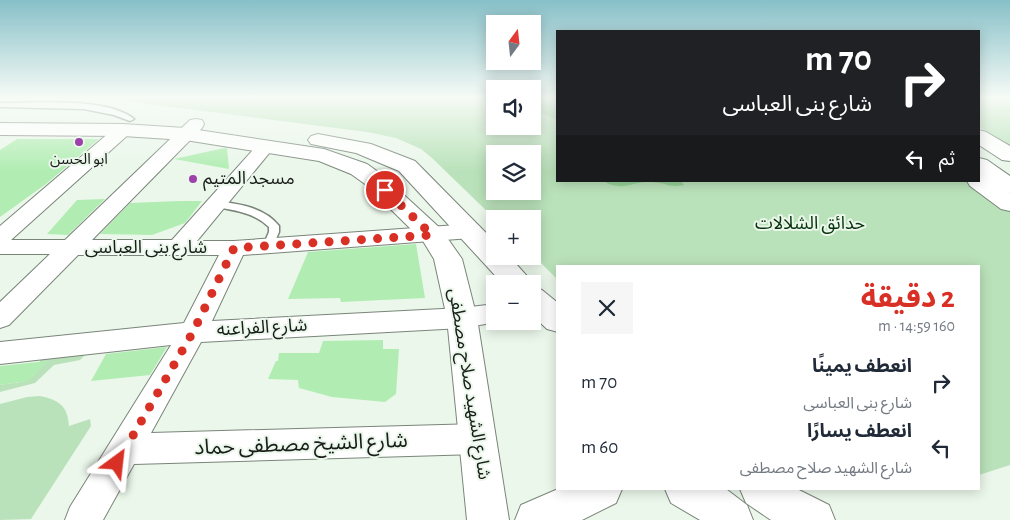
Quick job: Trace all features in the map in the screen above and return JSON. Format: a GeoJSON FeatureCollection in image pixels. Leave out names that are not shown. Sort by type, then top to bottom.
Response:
{"type":"FeatureCollection","features":[{"type":"Feature","properties":{"kind":"main road","name":"شارع الشهيد صلاح مصطفى"},"geometry":{"type":"LineString","coordinates":[[96,122],[343,143],[386,155],[407,166],[512,275]]}},
{"type":"Feature","properties":{"kind":"main road","name":"شارع الشهيد صلاح مصطفى"},"geometry":{"type":"LineString","coordinates":[[0,129],[127,124]]}},
{"type":"Feature","properties":{"kind":"main road","name":"شارع الشهيد صلاح مصطفى"},"geometry":{"type":"LineString","coordinates":[[191,129],[266,146],[324,155],[359,169],[373,178],[442,246],[448,259],[462,318],[488,520]]}},
{"type":"Feature","properties":{"kind":"main road"},"geometry":{"type":"LineString","coordinates":[[980,137],[1010,155]]}},
{"type":"Feature","properties":{"kind":"main road"},"geometry":{"type":"LineString","coordinates":[[980,151],[1010,170]]}},
{"type":"Feature","properties":{"kind":"main road"},"geometry":{"type":"LineString","coordinates":[[980,166],[1010,186]]}},
{"type":"Feature","properties":{"kind":"main road"},"geometry":{"type":"LineString","coordinates":[[979,182],[1010,204]]}},
{"type":"Feature","properties":{"kind":"main road"},"geometry":{"type":"LineString","coordinates":[[536,520],[600,490]]}},
{"type":"Feature","properties":{"kind":"main road"},"geometry":{"type":"LineString","coordinates":[[688,490],[720,509],[732,520]]}},
{"type":"Feature","properties":{"kind":"main road"},"geometry":{"type":"LineString","coordinates":[[762,490],[794,511],[814,520]]}},
{"type":"Feature","properties":{"kind":"street"},"geometry":{"type":"LineString","coordinates":[[0,238],[127,124]]}},
{"type":"Feature","properties":{"kind":"street"},"geometry":{"type":"LineString","coordinates":[[0,318],[191,129]]}},
{"type":"Feature","properties":{"kind":"street"},"geometry":{"type":"LineString","coordinates":[[178,248],[266,146]]}},
{"type":"Feature","properties":{"kind":"street","name":"شارع بنى العباسى"},"geometry":{"type":"LineString","coordinates":[[0,246],[234,248],[471,231]]}},
{"type":"Feature","properties":{"kind":"street"},"geometry":{"type":"LineString","coordinates":[[83,520],[193,332],[234,248]]}},
{"type":"Feature","properties":{"kind":"street","name":"شارع الفراعنه"},"geometry":{"type":"LineString","coordinates":[[0,353],[193,332],[462,318],[486,315]]}},
{"type":"Feature","properties":{"kind":"street","name":"شارع الشيخ مصطفى حماد"},"geometry":{"type":"LineString","coordinates":[[125,449],[478,438]]}},
{"type":"Feature","properties":{"kind":"lane"},"geometry":{"type":"LineString","coordinates":[[217,204],[245,208],[269,221],[274,226],[274,232],[268,246]]}},
{"type":"Feature","properties":{"kind":"green space","name":"حدائق الشلالات"},"geometry":{"type":"Polygon","coordinates":[[[291,122],[486,122],[486,135],[541,135],[541,122],[556,122],[556,182],[973,182],[1010,208],[1010,465],[980,475],[980,265],[556,265],[556,278],[541,263],[541,210],[486,210],[421,149],[396,138],[367,132],[291,122]]]}},
{"type":"Feature","properties":{"kind":"green space"},"geometry":{"type":"Polygon","coordinates":[[[980,122],[1010,122],[1010,146],[980,128],[980,122]]]}},
{"type":"Feature","properties":{"kind":"green space"},"geometry":{"type":"Polygon","coordinates":[[[87,353],[80,360],[54,365],[35,383],[0,392],[0,385],[22,382],[32,377],[41,357],[87,353]]]}},
{"type":"Feature","properties":{"kind":"green space"},"geometry":{"type":"Polygon","coordinates":[[[40,396],[61,405],[67,413],[69,426],[90,419],[91,426],[31,519],[0,520],[0,404],[27,397],[40,396]]]}},
{"type":"Feature","properties":{"kind":"shaded area"},"geometry":{"type":"Polygon","coordinates":[[[605,182],[646,182],[623,186],[605,182]]]}},
{"type":"Feature","properties":{"kind":"shaded area"},"geometry":{"type":"Polygon","coordinates":[[[646,182],[682,182],[684,185],[675,186],[646,182]]]}},
{"type":"Feature","properties":{"kind":"building"},"geometry":{"type":"Polygon","coordinates":[[[17,139],[99,139],[46,184],[0,217],[0,150],[17,139]]]}},
{"type":"Feature","properties":{"kind":"building"},"geometry":{"type":"Polygon","coordinates":[[[227,148],[229,169],[174,159],[227,148]]]}},
{"type":"Feature","properties":{"kind":"building"},"geometry":{"type":"Polygon","coordinates":[[[105,199],[68,235],[47,234],[77,200],[105,199]]]}},
{"type":"Feature","properties":{"kind":"building"},"geometry":{"type":"Polygon","coordinates":[[[202,201],[185,223],[152,235],[100,234],[130,203],[202,201]]]}},
{"type":"Feature","properties":{"kind":"building"},"geometry":{"type":"Polygon","coordinates":[[[416,244],[425,298],[341,302],[340,298],[288,299],[308,252],[416,244]]]}},
{"type":"Feature","properties":{"kind":"building"},"geometry":{"type":"Polygon","coordinates":[[[383,340],[383,349],[399,349],[396,394],[385,402],[332,397],[299,388],[298,380],[268,379],[276,361],[278,361],[279,353],[319,353],[323,341],[383,340]]]}},
{"type":"Feature","properties":{"kind":"building"},"geometry":{"type":"Polygon","coordinates":[[[167,347],[150,375],[91,381],[106,354],[167,347]]]}},
{"type":"Feature","properties":{"kind":"building"},"geometry":{"type":"Polygon","coordinates":[[[48,361],[28,381],[0,385],[0,366],[48,361]]]}},
{"type":"Feature","properties":{"kind":"place","name":"ابو الحسن"},"geometry":{"type":"Point","coordinates":[79,142]}},
{"type":"Feature","properties":{"kind":"place","name":"مسجد المتيم"},"geometry":{"type":"Point","coordinates":[193,179]}},
{"type":"Feature","properties":{"kind":"route"},"geometry":{"type":"LineString","coordinates":[[117,463],[193,332],[234,248],[432,235],[385,190]]}}]}
